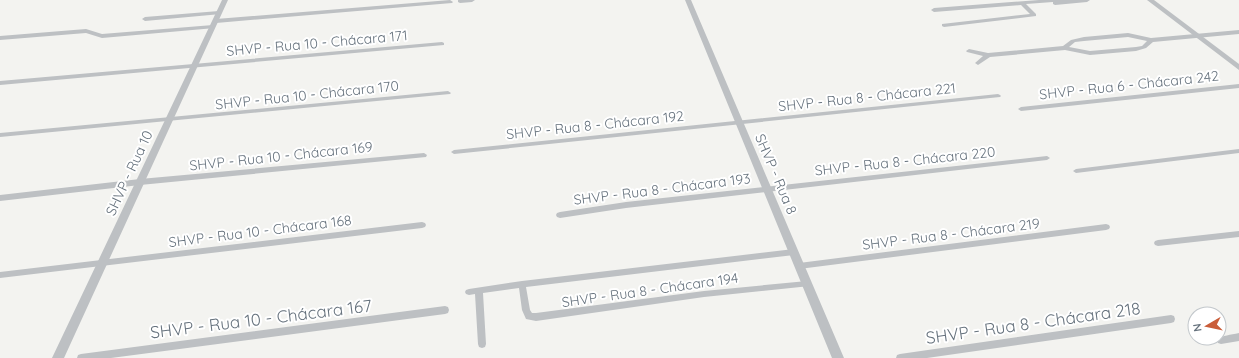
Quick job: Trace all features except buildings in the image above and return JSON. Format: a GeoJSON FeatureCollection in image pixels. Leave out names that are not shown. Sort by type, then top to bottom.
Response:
{"type":"FeatureCollection","features":[{"type":"Feature","properties":{"kind":"street","name":"SHVP - Rua 10"},"geometry":{"type":"LineString","coordinates":[[58,358],[225,0]]}},
{"type":"Feature","properties":{"kind":"street"},"geometry":{"type":"LineString","coordinates":[[460,1],[472,0]]}},
{"type":"Feature","properties":{"kind":"street","name":"SHVP - Rua 8"},"geometry":{"type":"LineString","coordinates":[[688,0],[838,358]]}},
{"type":"Feature","properties":{"kind":"street"},"geometry":{"type":"LineString","coordinates":[[934,10],[1059,0]]}},
{"type":"Feature","properties":{"kind":"street"},"geometry":{"type":"LineString","coordinates":[[1029,5],[1087,0]]}},
{"type":"Feature","properties":{"kind":"street"},"geometry":{"type":"LineString","coordinates":[[1150,0],[1239,68]]}},
{"type":"Feature","properties":{"kind":"street"},"geometry":{"type":"LineString","coordinates":[[0,38],[86,31],[102,36],[216,20],[450,2]]}},
{"type":"Feature","properties":{"kind":"street"},"geometry":{"type":"LineString","coordinates":[[944,25],[1034,15],[1022,3]]}},
{"type":"Feature","properties":{"kind":"street"},"geometry":{"type":"LineString","coordinates":[[145,19],[216,20]]}},
{"type":"Feature","properties":{"kind":"street"},"geometry":{"type":"LineString","coordinates":[[1066,48],[1076,40],[1126,35],[1151,40],[1239,32]]}},
{"type":"Feature","properties":{"kind":"street"},"geometry":{"type":"LineString","coordinates":[[969,50],[988,55],[1066,48],[1090,53],[1136,49],[1144,47],[1151,40]]}},
{"type":"Feature","properties":{"kind":"street","name":"SHVP - Rua 10 - Chácara 171"},"geometry":{"type":"LineString","coordinates":[[0,83],[442,44]]}},
{"type":"Feature","properties":{"kind":"street"},"geometry":{"type":"LineString","coordinates":[[978,63],[988,55]]}},
{"type":"Feature","properties":{"kind":"street","name":"SHVP - Rua 6 - Chácara 242"},"geometry":{"type":"LineString","coordinates":[[1021,108],[1239,86]]}},
{"type":"Feature","properties":{"kind":"street","name":"SHVP - Rua 10 - Chácara 170"},"geometry":{"type":"LineString","coordinates":[[0,136],[448,93]]}},
{"type":"Feature","properties":{"kind":"street","name":"SHVP - Rua 8 - Chácara 221"},"geometry":{"type":"LineString","coordinates":[[739,122],[998,96]]}},
{"type":"Feature","properties":{"kind":"street","name":"SHVP - Rua 8 - Chácara 192"},"geometry":{"type":"LineString","coordinates":[[454,152],[739,122]]}},
{"type":"Feature","properties":{"kind":"street"},"geometry":{"type":"LineString","coordinates":[[1076,171],[1239,151]]}},
{"type":"Feature","properties":{"kind":"street","name":"SHVP - Rua 10 - Chácara 169"},"geometry":{"type":"LineString","coordinates":[[0,198],[140,182],[424,155]]}},
{"type":"Feature","properties":{"kind":"street","name":"SHVP - Rua 8 - Chácara 220"},"geometry":{"type":"LineString","coordinates":[[766,189],[1047,158]]}},
{"type":"Feature","properties":{"kind":"street","name":"SHVP - Rua 8 - Chácara 193"},"geometry":{"type":"LineString","coordinates":[[560,215],[626,205],[766,189]]}},
{"type":"Feature","properties":{"kind":"street","name":"SHVP - Rua 10 - Chácara 168"},"geometry":{"type":"LineString","coordinates":[[0,275],[422,225]]}},
{"type":"Feature","properties":{"kind":"street","name":"SHVP - Rua 8 - Chácara 219"},"geometry":{"type":"LineString","coordinates":[[799,266],[1106,227]]}},
{"type":"Feature","properties":{"kind":"street"},"geometry":{"type":"LineString","coordinates":[[1158,243],[1239,234]]}},
{"type":"Feature","properties":{"kind":"street","name":"SHVP - Rua 8 - Chácara 194"},"geometry":{"type":"LineString","coordinates":[[469,292],[522,284],[794,252]]}},
{"type":"Feature","properties":{"kind":"street","name":"SHVP - Rua 8 - Chácara 194"},"geometry":{"type":"LineString","coordinates":[[522,284],[526,310],[530,316],[536,317],[704,294],[807,284]]}},
{"type":"Feature","properties":{"kind":"street"},"geometry":{"type":"LineString","coordinates":[[479,291],[482,344]]}},
{"type":"Feature","properties":{"kind":"street","name":"SHVP - Rua 10 - Chácara 167"},"geometry":{"type":"LineString","coordinates":[[81,358],[445,310]]}},
{"type":"Feature","properties":{"kind":"street","name":"SHVP - Rua 8 - Chácara 218"},"geometry":{"type":"LineString","coordinates":[[900,358],[1171,319]]}},
{"type":"Feature","properties":{"kind":"street"},"geometry":{"type":"LineString","coordinates":[[1227,339],[1239,337]]}}]}
